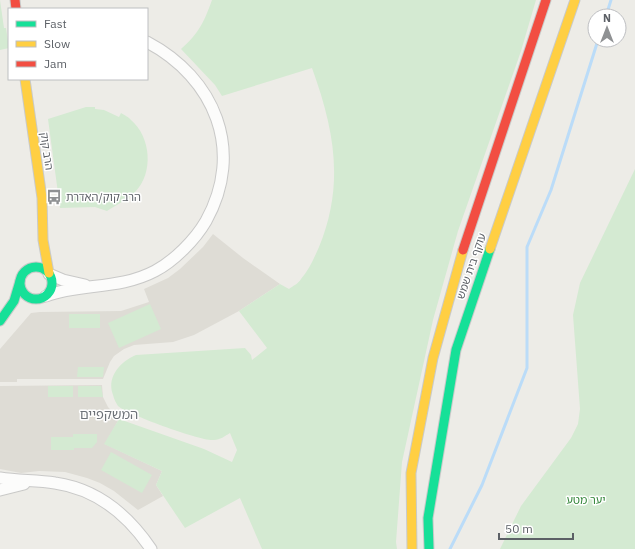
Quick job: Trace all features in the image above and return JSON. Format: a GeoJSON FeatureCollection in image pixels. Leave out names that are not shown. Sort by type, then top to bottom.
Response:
{"type":"FeatureCollection","features":[{"type":"Feature","properties":{"kind":"main road","name":"עוקף בית שמש"},"geometry":{"type":"LineString","coordinates":[[412,549],[411,473],[433,358],[456,269],[546,0]]}},
{"type":"Feature","properties":{"kind":"main road","name":"עוקף בית שמש"},"geometry":{"type":"LineString","coordinates":[[429,549],[428,518],[456,350],[575,0]]}},
{"type":"Feature","properties":{"kind":"main road","name":"הרב קוק"},"geometry":{"type":"LineString","coordinates":[[25,80],[42,198],[44,253],[49,274]]}},
{"type":"Feature","properties":{"kind":"main road","name":"הרב קוק"},"geometry":{"type":"LineString","coordinates":[[27,271],[35,254],[43,226]]}},
{"type":"Feature","properties":{"kind":"main road"},"geometry":{"type":"LineString","coordinates":[[34,268],[39,268],[49,274],[52,286],[50,291],[41,298],[22,304],[2,319],[15,297],[22,276],[27,271],[34,268]]}},
{"type":"Feature","properties":{"kind":"main road"},"geometry":{"type":"LineString","coordinates":[[20,281],[21,288],[25,295],[31,298],[41,298]]}},
{"type":"Feature","properties":{"kind":"street"},"geometry":{"type":"LineString","coordinates":[[41,298],[69,291],[130,281],[155,271],[166,264],[195,238],[212,210],[219,193],[223,174],[224,154],[221,133],[212,109],[203,90],[188,72],[174,58],[148,43]]}},
{"type":"Feature","properties":{"kind":"street"},"geometry":{"type":"LineString","coordinates":[[49,274],[63,280],[96,287]]}},
{"type":"Feature","properties":{"kind":"street"},"geometry":{"type":"LineString","coordinates":[[0,478],[65,485],[101,498],[122,513],[131,522],[151,549]]}},
{"type":"Feature","properties":{"kind":"street"},"geometry":{"type":"LineString","coordinates":[[0,490],[39,481]]}},
{"type":"Feature","properties":{"kind":"shaded area"},"geometry":{"type":"Polygon","coordinates":[[[213,234],[243,258],[280,284],[239,311],[194,335],[173,342],[134,345],[124,349],[114,356],[103,379],[17,379],[17,382],[0,382],[0,349],[31,313],[121,311],[149,302],[144,289],[168,278],[180,269],[203,247],[213,234]]]}},
{"type":"Feature","properties":{"kind":"shaded area"},"geometry":{"type":"Polygon","coordinates":[[[102,385],[103,397],[108,407],[119,419],[105,444],[162,471],[156,485],[163,496],[138,510],[114,491],[87,478],[65,472],[39,471],[21,473],[0,469],[0,386],[102,385]]]}},
{"type":"Feature","properties":{"kind":"green space"},"geometry":{"type":"Polygon","coordinates":[[[0,0],[4,28],[6,28],[8,48],[0,50],[0,0]]]}},
{"type":"Feature","properties":{"kind":"green space"},"geometry":{"type":"Polygon","coordinates":[[[212,0],[536,0],[521,51],[458,231],[433,320],[402,462],[396,542],[397,549],[262,549],[240,498],[185,528],[156,485],[162,471],[104,444],[119,419],[204,449],[232,462],[237,450],[230,433],[222,438],[214,440],[195,437],[165,427],[124,410],[118,406],[113,396],[111,388],[113,376],[116,370],[125,361],[136,355],[245,348],[251,355],[252,360],[267,348],[239,311],[280,284],[289,289],[299,282],[313,260],[327,224],[332,201],[334,157],[326,113],[312,68],[222,96],[215,85],[181,49],[200,27],[212,0]]]}},
{"type":"Feature","properties":{"kind":"green space"},"geometry":{"type":"Polygon","coordinates":[[[86,107],[95,107],[95,109],[104,110],[119,117],[121,113],[128,117],[138,127],[146,145],[148,155],[147,165],[141,184],[132,195],[107,211],[95,207],[60,208],[48,119],[86,107]]]}},
{"type":"Feature","properties":{"kind":"green space","name":"יער מטע"},"geometry":{"type":"Polygon","coordinates":[[[635,169],[635,549],[500,549],[521,506],[571,438],[578,424],[580,409],[573,315],[580,283],[635,169]]]}},
{"type":"Feature","properties":{"kind":"green space"},"geometry":{"type":"Polygon","coordinates":[[[150,304],[161,329],[119,348],[108,323],[150,304]]]}},
{"type":"Feature","properties":{"kind":"green space"},"geometry":{"type":"Polygon","coordinates":[[[69,314],[100,314],[100,328],[69,328],[69,314]]]}},
{"type":"Feature","properties":{"kind":"green space"},"geometry":{"type":"Polygon","coordinates":[[[78,367],[104,367],[103,377],[77,377],[78,367]]]}},
{"type":"Feature","properties":{"kind":"green space"},"geometry":{"type":"Polygon","coordinates":[[[48,386],[73,386],[73,397],[48,397],[48,386]]]}},
{"type":"Feature","properties":{"kind":"green space"},"geometry":{"type":"Polygon","coordinates":[[[78,386],[101,386],[103,397],[78,397],[78,386]]]}},
{"type":"Feature","properties":{"kind":"green space"},"geometry":{"type":"Polygon","coordinates":[[[73,434],[97,434],[97,442],[92,448],[51,450],[51,437],[73,437],[73,434]]]}},
{"type":"Feature","properties":{"kind":"green space"},"geometry":{"type":"Polygon","coordinates":[[[111,452],[152,475],[142,493],[101,470],[111,452]]]}},
{"type":"Feature","properties":{"kind":"waterway"},"geometry":{"type":"LineString","coordinates":[[608,8],[611,0]]}},
{"type":"Feature","properties":{"kind":"waterway"},"geometry":{"type":"LineString","coordinates":[[450,549],[482,485],[527,368],[527,247],[551,190],[595,48]]}},
{"type":"Feature","properties":{"kind":"traffic: fast"},"geometry":{"type":"LineString","coordinates":[[429,549],[428,518],[456,350],[490,249]]}},
{"type":"Feature","properties":{"kind":"traffic: fast"},"geometry":{"type":"LineString","coordinates":[[36,267],[42,268],[49,274],[52,283],[51,289],[45,296],[36,299],[30,298],[23,292],[20,283],[21,277],[27,270],[36,267]]}},
{"type":"Feature","properties":{"kind":"traffic: fast"},"geometry":{"type":"LineString","coordinates":[[0,321],[14,301],[20,281]]}},
{"type":"Feature","properties":{"kind":"traffic: slow"},"geometry":{"type":"LineString","coordinates":[[490,249],[575,0]]}},
{"type":"Feature","properties":{"kind":"traffic: slow"},"geometry":{"type":"LineString","coordinates":[[25,80],[42,198],[43,240],[49,273]]}},
{"type":"Feature","properties":{"kind":"traffic: slow"},"geometry":{"type":"LineString","coordinates":[[412,549],[411,473],[433,358],[463,250]]}},
{"type":"Feature","properties":{"kind":"traffic: jam"},"geometry":{"type":"LineString","coordinates":[[15,0],[16,8]]}},
{"type":"Feature","properties":{"kind":"traffic: jam"},"geometry":{"type":"LineString","coordinates":[[463,250],[546,0]]}},
{"type":"Feature","properties":{"kind":"place","name":"הרב קוק/האדרת"},"geometry":{"type":"Point","coordinates":[54,197]}},
{"type":"Feature","properties":{"kind":"district","name":"המשקפיים"},"geometry":{"type":"Point","coordinates":[109,414]}}]}
